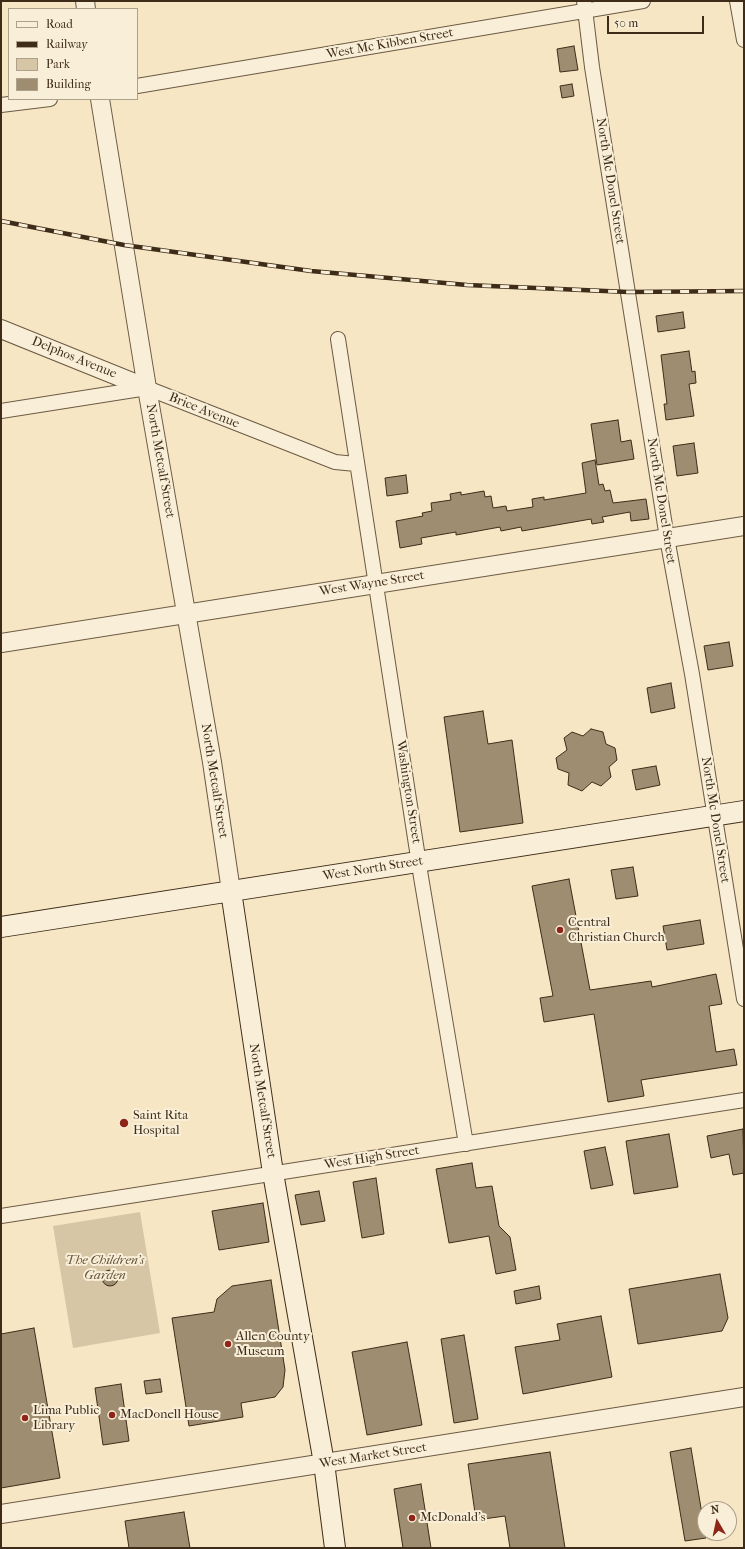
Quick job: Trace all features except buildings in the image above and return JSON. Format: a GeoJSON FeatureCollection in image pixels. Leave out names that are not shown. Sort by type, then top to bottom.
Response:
{"type":"FeatureCollection","features":[{"type":"Feature","properties":{"kind":"main road","name":"West North Street"},"geometry":{"type":"LineString","coordinates":[[1,927],[744,811]]}},
{"type":"Feature","properties":{"kind":"main road","name":"North Metcalf Street"},"geometry":{"type":"LineString","coordinates":[[231,891],[273,1173],[324,1463],[335,1548]]}},
{"type":"Feature","properties":{"kind":"street","name":"West Mc Kibben Street"},"geometry":{"type":"LineString","coordinates":[[138,86],[585,6],[643,1]]}},
{"type":"Feature","properties":{"kind":"street"},"geometry":{"type":"LineString","coordinates":[[737,1],[744,40]]}},
{"type":"Feature","properties":{"kind":"street","name":"North Mc Donel Street"},"geometry":{"type":"LineString","coordinates":[[585,6],[594,82],[667,538],[692,674],[744,999]]}},
{"type":"Feature","properties":{"kind":"street"},"geometry":{"type":"LineString","coordinates":[[1,105],[42,100]]}},
{"type":"Feature","properties":{"kind":"street","name":"North Metcalf Street"},"geometry":{"type":"LineString","coordinates":[[100,100],[147,388],[211,756],[231,891]]}},
{"type":"Feature","properties":{"kind":"street","name":"Delphos Avenue"},"geometry":{"type":"LineString","coordinates":[[1,329],[147,388]]}},
{"type":"Feature","properties":{"kind":"street","name":"Washington Street"},"geometry":{"type":"LineString","coordinates":[[338,339],[356,464],[419,862],[466,1144]]}},
{"type":"Feature","properties":{"kind":"street"},"geometry":{"type":"LineString","coordinates":[[1,411],[147,388]]}},
{"type":"Feature","properties":{"kind":"street","name":"Brice Avenue"},"geometry":{"type":"LineString","coordinates":[[147,388],[335,462],[356,464]]}},
{"type":"Feature","properties":{"kind":"street","name":"West Wayne Street"},"geometry":{"type":"LineString","coordinates":[[1,643],[744,526]]}},
{"type":"Feature","properties":{"kind":"street","name":"West High Street"},"geometry":{"type":"LineString","coordinates":[[1,1216],[744,1100]]}},
{"type":"Feature","properties":{"kind":"street","name":"West Market Street"},"geometry":{"type":"LineString","coordinates":[[1,1514],[744,1397]]}},
{"type":"Feature","properties":{"kind":"green space","name":"The Children’s Garden"},"geometry":{"type":"Polygon","coordinates":[[[140,1212],[160,1333],[73,1348],[53,1226],[140,1212]]]}},
{"type":"Feature","properties":{"kind":"railway"},"geometry":{"type":"LineString","coordinates":[[1,221],[124,245],[311,271],[467,285],[628,292],[744,291]]}},
{"type":"Feature","properties":{"kind":"place","name":"Central Christian Church"},"geometry":{"type":"Point","coordinates":[560,930]}},
{"type":"Feature","properties":{"kind":"place","name":"Saint Rita Hospital"},"geometry":{"type":"Point","coordinates":[124,1123]}},
{"type":"Feature","properties":{"kind":"place","name":"Allen County Museum"},"geometry":{"type":"Point","coordinates":[228,1344]}},
{"type":"Feature","properties":{"kind":"place","name":"MacDonell House"},"geometry":{"type":"Point","coordinates":[112,1415]}},
{"type":"Feature","properties":{"kind":"place","name":"Lima Public Library"},"geometry":{"type":"Point","coordinates":[25,1418]}},
{"type":"Feature","properties":{"kind":"place","name":"McDonald's"},"geometry":{"type":"Point","coordinates":[412,1518]}}]}
